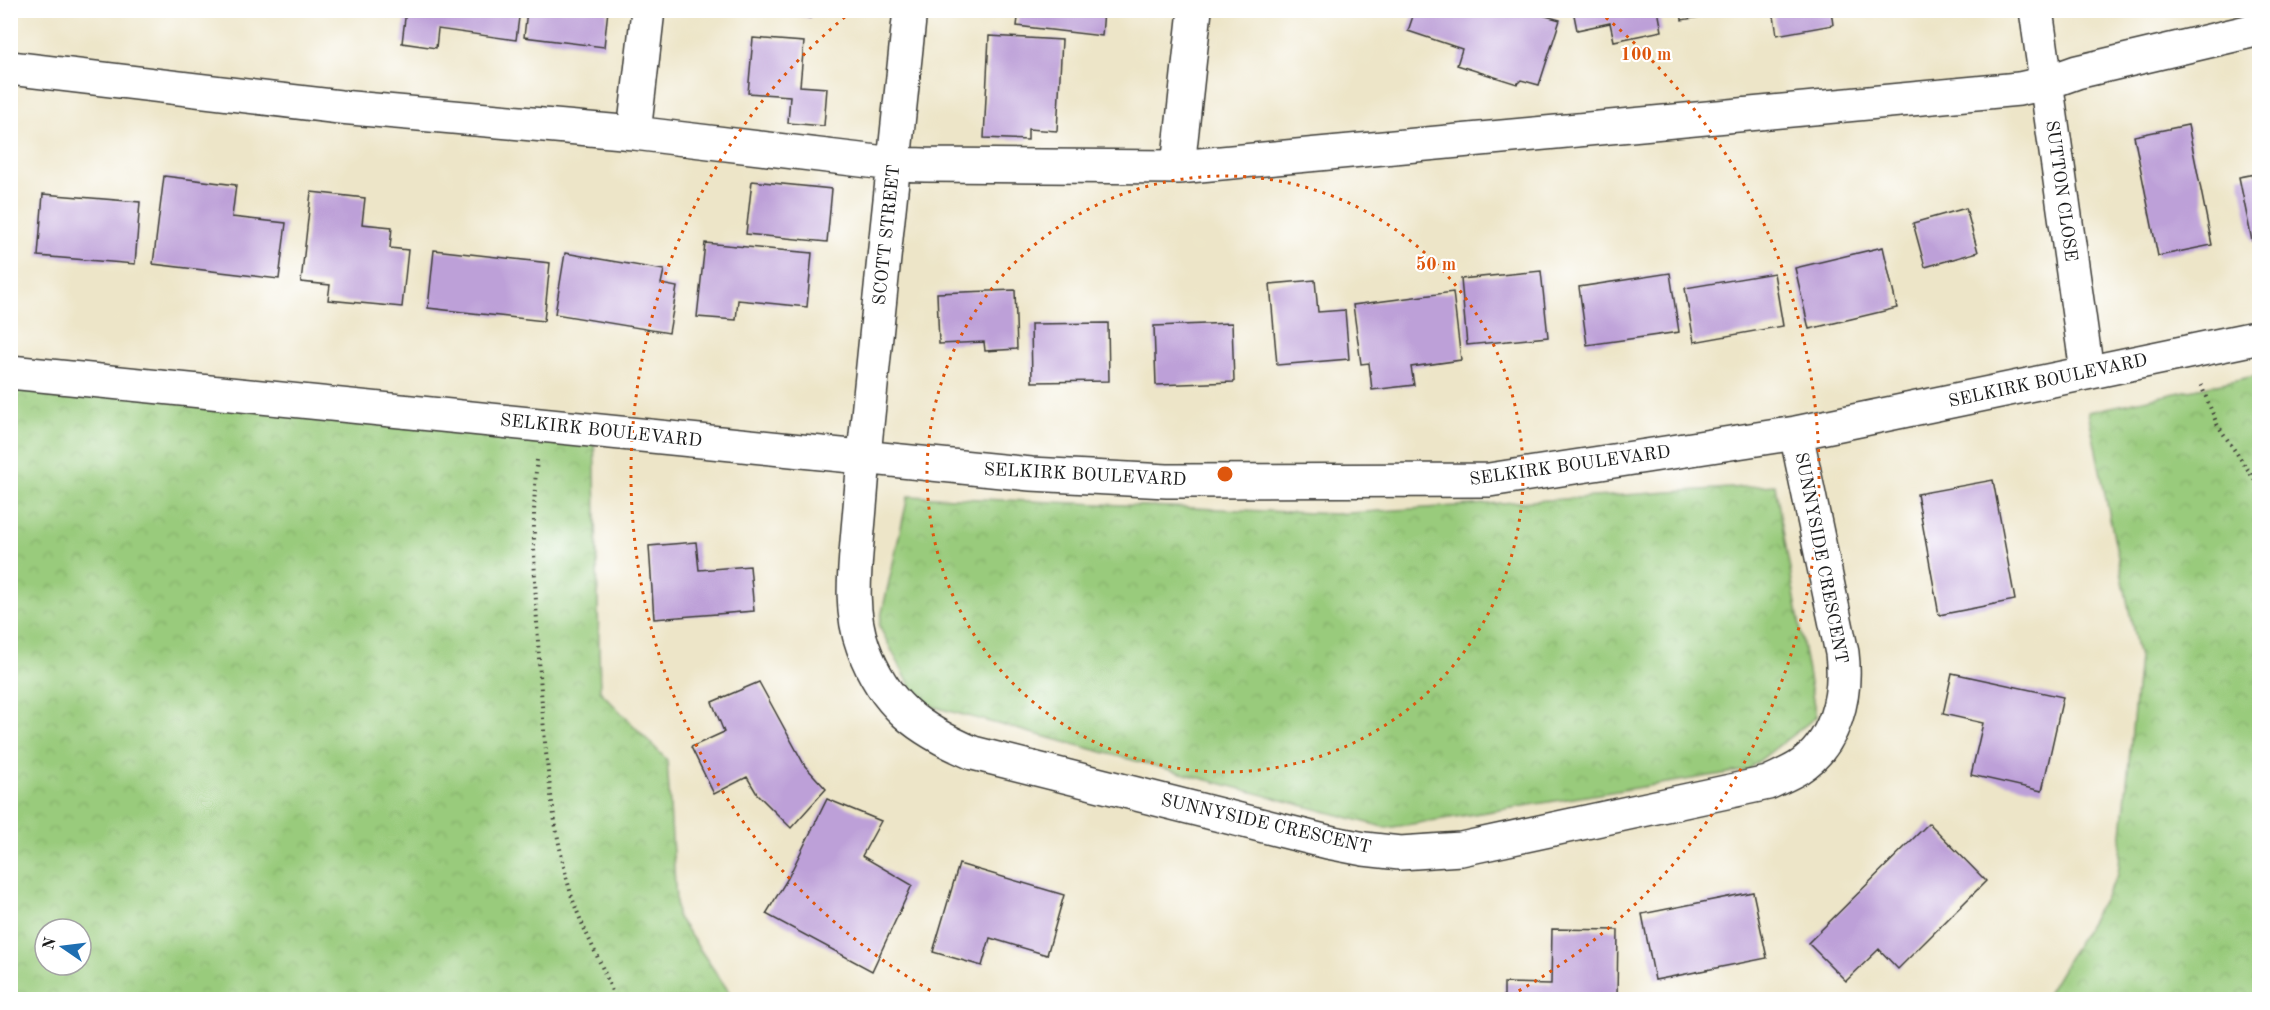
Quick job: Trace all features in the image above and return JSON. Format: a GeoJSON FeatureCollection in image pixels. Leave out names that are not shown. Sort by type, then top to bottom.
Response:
{"type":"FeatureCollection","features":[{"type":"Feature","properties":{"kind":"street"},"geometry":{"type":"LineString","coordinates":[[634,133],[648,10]]}},
{"type":"Feature","properties":{"kind":"street","name":"SCOTT STREET"},"geometry":{"type":"LineString","coordinates":[[864,459],[910,10]]}},
{"type":"Feature","properties":{"kind":"street"},"geometry":{"type":"LineString","coordinates":[[1178,167],[1195,10]]}},
{"type":"Feature","properties":{"kind":"street","name":"SUTTON CLOSE"},"geometry":{"type":"LineString","coordinates":[[2036,10],[2087,372]]}},
{"type":"Feature","properties":{"kind":"street"},"geometry":{"type":"LineString","coordinates":[[10,68],[340,107],[634,133],[894,164],[1178,167],[2019,89],[2046,83],[2077,72],[2259,29]]}},
{"type":"Feature","properties":{"kind":"street","name":"SELKIRK BOULEVARD"},"geometry":{"type":"LineString","coordinates":[[10,372],[1031,474],[1123,479],[1489,480],[1796,433],[2259,337]]}},
{"type":"Feature","properties":{"kind":"street","name":"SUNNYSIDE CRESCENT"},"geometry":{"type":"LineString","coordinates":[[864,459],[854,577],[855,610],[862,644],[873,672],[891,698],[913,721],[942,740],[973,753],[1328,842],[1400,853],[1461,849],[1768,783],[1799,768],[1816,752],[1831,731],[1845,677],[1796,433]]}},
{"type":"Feature","properties":{"kind":"path"},"geometry":{"type":"LineString","coordinates":[[2192,351],[2202,387],[2217,424],[2259,488]]}},
{"type":"Feature","properties":{"kind":"path"},"geometry":{"type":"LineString","coordinates":[[541,425],[534,486],[533,549],[543,729],[558,837],[572,897],[615,999]]}},
{"type":"Feature","properties":{"kind":"green space"},"geometry":{"type":"Polygon","coordinates":[[[10,372],[594,430],[600,691],[667,760],[677,916],[734,999],[11,999],[10,372]]]}},
{"type":"Feature","properties":{"kind":"green space"},"geometry":{"type":"Polygon","coordinates":[[[2259,375],[2259,999],[2044,999],[2118,875],[2139,658],[2088,412],[2259,375]]]}},
{"type":"Feature","properties":{"kind":"green space"},"geometry":{"type":"Polygon","coordinates":[[[1775,485],[1816,717],[1747,770],[1387,828],[919,703],[879,626],[908,496],[1335,514],[1775,485]]]}},
{"type":"Feature","properties":{"kind":"building"},"geometry":{"type":"Polygon","coordinates":[[[406,10],[520,10],[516,40],[438,29],[436,48],[402,43],[406,10]]]}},
{"type":"Feature","properties":{"kind":"building"},"geometry":{"type":"Polygon","coordinates":[[[527,10],[608,10],[604,47],[524,37],[527,10]]]}},
{"type":"Feature","properties":{"kind":"building"},"geometry":{"type":"Polygon","coordinates":[[[764,10],[811,10],[810,18],[764,10]]]}},
{"type":"Feature","properties":{"kind":"building"},"geometry":{"type":"Polygon","coordinates":[[[1019,10],[1104,10],[1102,36],[1017,26],[1019,10]]]}},
{"type":"Feature","properties":{"kind":"building"},"geometry":{"type":"Polygon","coordinates":[[[1415,10],[1536,10],[1535,13],[1560,20],[1539,85],[1521,80],[1517,84],[1457,65],[1462,49],[1408,31],[1415,10]]]}},
{"type":"Feature","properties":{"kind":"building"},"geometry":{"type":"Polygon","coordinates":[[[1573,10],[1658,10],[1662,31],[1614,41],[1610,23],[1577,30],[1573,10]]]}},
{"type":"Feature","properties":{"kind":"building"},"geometry":{"type":"Polygon","coordinates":[[[1681,10],[1730,10],[1730,12],[1682,20],[1681,10]]]}},
{"type":"Feature","properties":{"kind":"building"},"geometry":{"type":"Polygon","coordinates":[[[1773,10],[1831,10],[1833,25],[1777,35],[1773,10]]]}},
{"type":"Feature","properties":{"kind":"building"},"geometry":{"type":"Polygon","coordinates":[[[2150,10],[2173,10],[2173,11],[2150,17],[2150,10]]]}},
{"type":"Feature","properties":{"kind":"building"},"geometry":{"type":"Polygon","coordinates":[[[989,36],[1062,40],[1057,131],[1028,129],[1028,140],[984,138],[989,36]]]}},
{"type":"Feature","properties":{"kind":"building"},"geometry":{"type":"Polygon","coordinates":[[[753,38],[804,42],[800,86],[827,88],[824,126],[788,123],[790,96],[748,93],[753,38]]]}},
{"type":"Feature","properties":{"kind":"building"},"geometry":{"type":"Polygon","coordinates":[[[2188,125],[2212,245],[2158,256],[2134,136],[2188,125]]]}},
{"type":"Feature","properties":{"kind":"building"},"geometry":{"type":"Polygon","coordinates":[[[2260,173],[2260,240],[2252,241],[2239,177],[2260,173]]]}},
{"type":"Feature","properties":{"kind":"building"},"geometry":{"type":"Polygon","coordinates":[[[164,176],[236,185],[232,217],[286,223],[279,279],[153,264],[164,176]]]}},
{"type":"Feature","properties":{"kind":"building"},"geometry":{"type":"Polygon","coordinates":[[[752,181],[832,189],[827,242],[746,234],[752,181]]]}},
{"type":"Feature","properties":{"kind":"building"},"geometry":{"type":"Polygon","coordinates":[[[311,192],[365,198],[362,224],[392,227],[390,248],[408,250],[402,307],[328,300],[330,285],[301,282],[311,192]]]}},
{"type":"Feature","properties":{"kind":"building"},"geometry":{"type":"Polygon","coordinates":[[[43,194],[140,202],[135,264],[38,256],[43,194]]]}},
{"type":"Feature","properties":{"kind":"building"},"geometry":{"type":"Polygon","coordinates":[[[1966,208],[1978,252],[1925,267],[1913,223],[1966,208]]]}},
{"type":"Feature","properties":{"kind":"building"},"geometry":{"type":"Polygon","coordinates":[[[705,243],[812,253],[807,307],[738,300],[736,320],[697,317],[705,243]]]}},
{"type":"Feature","properties":{"kind":"building"},"geometry":{"type":"Polygon","coordinates":[[[1883,247],[1897,308],[1809,329],[1795,268],[1883,247]]]}},
{"type":"Feature","properties":{"kind":"building"},"geometry":{"type":"Polygon","coordinates":[[[434,250],[550,263],[544,321],[428,308],[434,250]]]}},
{"type":"Feature","properties":{"kind":"building"},"geometry":{"type":"Polygon","coordinates":[[[565,253],[664,270],[661,284],[677,287],[669,333],[555,314],[565,253]]]}},
{"type":"Feature","properties":{"kind":"building"},"geometry":{"type":"Polygon","coordinates":[[[1541,271],[1548,337],[1467,345],[1461,279],[1541,271]]]}},
{"type":"Feature","properties":{"kind":"building"},"geometry":{"type":"Polygon","coordinates":[[[1670,273],[1679,332],[1587,345],[1579,287],[1670,273]]]}},
{"type":"Feature","properties":{"kind":"building"},"geometry":{"type":"Polygon","coordinates":[[[1774,273],[1783,326],[1694,342],[1685,288],[1774,273]]]}},
{"type":"Feature","properties":{"kind":"building"},"geometry":{"type":"Polygon","coordinates":[[[1315,280],[1318,312],[1345,310],[1349,359],[1277,365],[1270,284],[1315,280]]]}},
{"type":"Feature","properties":{"kind":"building"},"geometry":{"type":"Polygon","coordinates":[[[1015,290],[1017,349],[985,351],[984,342],[939,344],[937,293],[1015,290]]]}},
{"type":"Feature","properties":{"kind":"building"},"geometry":{"type":"Polygon","coordinates":[[[1453,292],[1461,360],[1411,367],[1414,385],[1372,390],[1369,363],[1361,364],[1353,305],[1453,292]]]}},
{"type":"Feature","properties":{"kind":"building"},"geometry":{"type":"Polygon","coordinates":[[[1108,323],[1109,381],[1032,382],[1031,324],[1108,323]]]}},
{"type":"Feature","properties":{"kind":"building"},"geometry":{"type":"Polygon","coordinates":[[[1232,323],[1234,382],[1156,385],[1154,326],[1232,323]]]}},
{"type":"Feature","properties":{"kind":"building"},"geometry":{"type":"Polygon","coordinates":[[[1993,480],[2015,600],[1939,615],[1917,494],[1993,480]]]}},
{"type":"Feature","properties":{"kind":"building"},"geometry":{"type":"Polygon","coordinates":[[[696,542],[699,570],[750,566],[754,611],[654,619],[649,546],[696,542]]]}},
{"type":"Feature","properties":{"kind":"building"},"geometry":{"type":"Polygon","coordinates":[[[1952,673],[2063,697],[2042,791],[1971,775],[1983,723],[1943,714],[1952,673]]]}},
{"type":"Feature","properties":{"kind":"building"},"geometry":{"type":"Polygon","coordinates":[[[759,682],[805,766],[826,789],[791,828],[757,794],[747,777],[714,794],[691,747],[724,732],[712,702],[759,682]]]}},
{"type":"Feature","properties":{"kind":"building"},"geometry":{"type":"Polygon","coordinates":[[[827,799],[881,821],[862,856],[912,885],[872,971],[766,914],[788,878],[827,799]]]}},
{"type":"Feature","properties":{"kind":"building"},"geometry":{"type":"Polygon","coordinates":[[[1929,823],[1986,881],[1898,969],[1879,949],[1846,981],[1808,943],[1929,823]]]}},
{"type":"Feature","properties":{"kind":"building"},"geometry":{"type":"Polygon","coordinates":[[[959,864],[1064,895],[1047,955],[990,938],[982,966],[933,952],[959,864]]]}},
{"type":"Feature","properties":{"kind":"building"},"geometry":{"type":"Polygon","coordinates":[[[1753,892],[1767,958],[1655,980],[1642,914],[1753,892]]]}},
{"type":"Feature","properties":{"kind":"building"},"geometry":{"type":"Polygon","coordinates":[[[1552,929],[1618,930],[1617,1000],[1504,1000],[1504,983],[1551,984],[1552,929]]]}}]}
